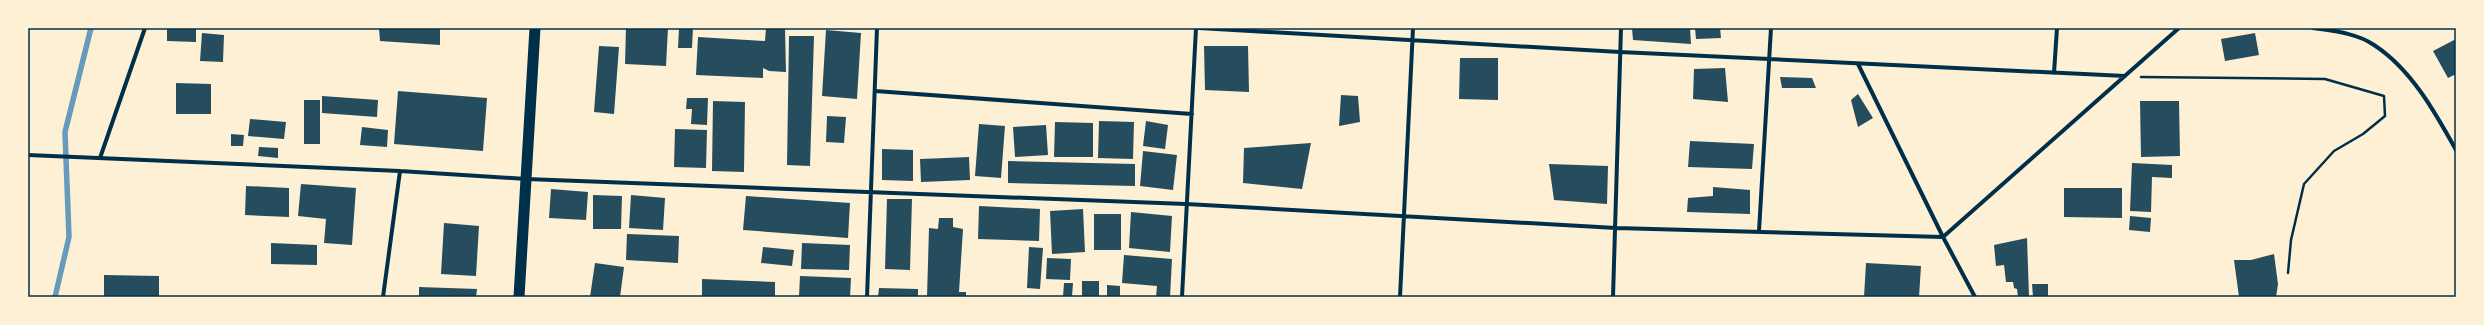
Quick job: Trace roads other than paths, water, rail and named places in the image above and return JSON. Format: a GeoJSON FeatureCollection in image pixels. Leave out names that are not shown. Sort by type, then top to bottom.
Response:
{"type":"FeatureCollection","features":[{"type":"Feature","properties":{"kind":"highway"},"geometry":{"type":"LineString","coordinates":[[519,297],[535,28]]}},
{"type":"Feature","properties":{"kind":"street"},"geometry":{"type":"LineString","coordinates":[[100,158],[145,28]]}},
{"type":"Feature","properties":{"kind":"street"},"geometry":{"type":"LineString","coordinates":[[867,297],[877,28]]}},
{"type":"Feature","properties":{"kind":"street"},"geometry":{"type":"LineString","coordinates":[[1182,297],[1186,204],[1198,28],[1620,52],[2125,76]]}},
{"type":"Feature","properties":{"kind":"street"},"geometry":{"type":"LineString","coordinates":[[1400,297],[1413,28]]}},
{"type":"Feature","properties":{"kind":"street"},"geometry":{"type":"LineString","coordinates":[[1614,297],[1621,28]]}},
{"type":"Feature","properties":{"kind":"street"},"geometry":{"type":"LineString","coordinates":[[1759,232],[1771,28]]}},
{"type":"Feature","properties":{"kind":"street"},"geometry":{"type":"LineString","coordinates":[[2054,72],[2057,28]]}},
{"type":"Feature","properties":{"kind":"street"},"geometry":{"type":"LineString","coordinates":[[28,155],[400,171],[526,179],[1186,204],[1616,228],[1943,237],[2179,28]]}},
{"type":"Feature","properties":{"kind":"street"},"geometry":{"type":"LineString","coordinates":[[2313,28],[2342,32],[2374,44],[2405,73],[2435,111],[2456,150]]}},
{"type":"Feature","properties":{"kind":"street"},"geometry":{"type":"LineString","coordinates":[[1858,64],[1943,237],[1975,297]]}},
{"type":"Feature","properties":{"kind":"street"},"geometry":{"type":"LineString","coordinates":[[875,91],[1192,114]]}},
{"type":"Feature","properties":{"kind":"street"},"geometry":{"type":"LineString","coordinates":[[383,297],[400,171]]}},
{"type":"Feature","properties":{"kind":"waterway"},"geometry":{"type":"LineString","coordinates":[[55,297],[69,237],[65,132],[91,28]]}}]}
